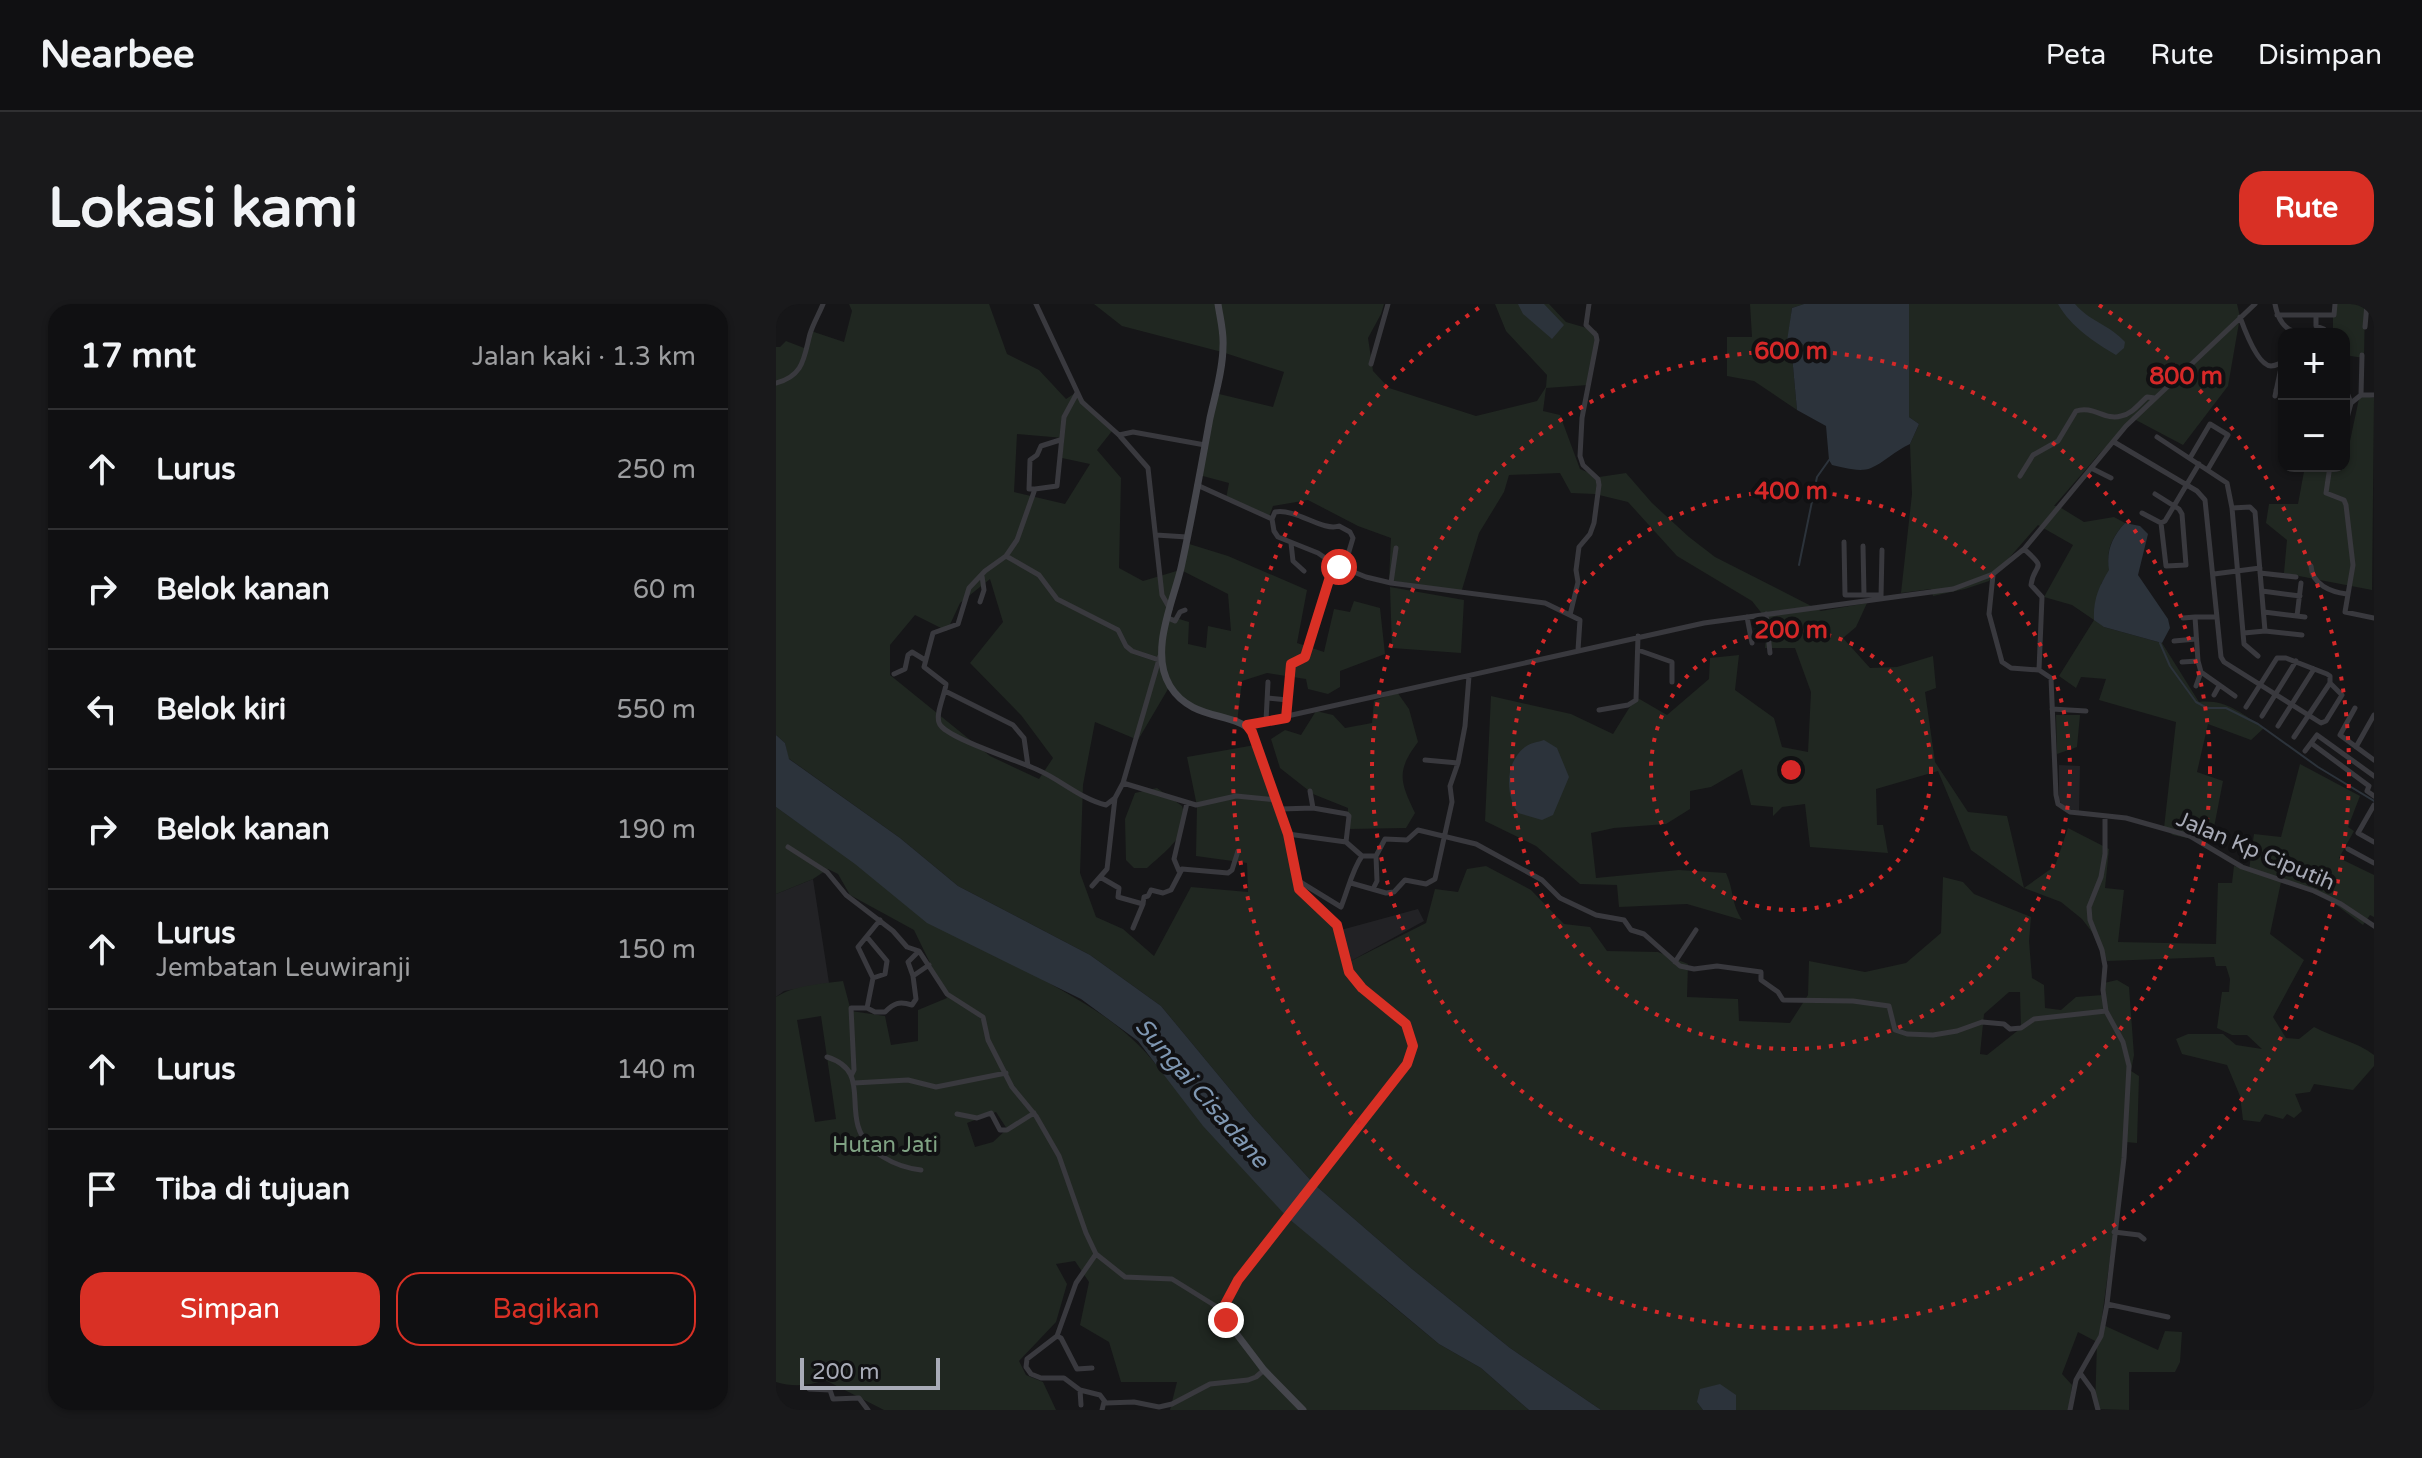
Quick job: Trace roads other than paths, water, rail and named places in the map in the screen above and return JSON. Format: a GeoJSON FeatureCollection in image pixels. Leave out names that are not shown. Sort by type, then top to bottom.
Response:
{"type":"FeatureCollection","features":[{"type":"Feature","properties":{"kind":"main road"},"geometry":{"type":"LineString","coordinates":[[1218,304],[1224,349],[1162,648],[1165,676],[1181,699],[1216,717],[1247,725],[1252,732],[1288,834],[1296,879],[1302,894],[1337,925],[1349,972],[1362,988],[1406,1024],[1412,1038],[1411,1056],[1407,1064],[1238,1280],[1222,1310],[1226,1320],[1264,1370],[1303,1410]]}},
{"type":"Feature","properties":{"kind":"street"},"geometry":{"type":"LineString","coordinates":[[776,383],[782,382],[804,362],[810,335],[823,304]]}},
{"type":"Feature","properties":{"kind":"street"},"geometry":{"type":"LineString","coordinates":[[1036,304],[1077,393],[1148,468],[1162,595],[1170,609]]}},
{"type":"Feature","properties":{"kind":"street"},"geometry":{"type":"LineString","coordinates":[[1371,364],[1388,304]]}},
{"type":"Feature","properties":{"kind":"street"},"geometry":{"type":"LineString","coordinates":[[1570,615],[1578,582],[1579,547],[1590,534],[1594,523],[1599,485],[1598,479],[1583,465],[1580,456],[1582,418],[1597,340],[1586,325],[1589,304]]}},
{"type":"Feature","properties":{"kind":"street"},"geometry":{"type":"LineString","coordinates":[[1247,725],[1638,636],[1881,596],[1953,589],[1993,574],[2024,549],[2091,468],[2155,398],[2255,304]]}},
{"type":"Feature","properties":{"kind":"street"},"geometry":{"type":"LineString","coordinates":[[2275,304],[2277,315],[2286,328]]}},
{"type":"Feature","properties":{"kind":"street"},"geometry":{"type":"LineString","coordinates":[[2277,315],[2334,315],[2335,304]]}},
{"type":"Feature","properties":{"kind":"street"},"geometry":{"type":"LineString","coordinates":[[2365,327],[2367,304]]}},
{"type":"Feature","properties":{"kind":"street"},"geometry":{"type":"LineString","coordinates":[[2316,315],[2316,326],[2321,328]]}},
{"type":"Feature","properties":{"kind":"street"},"geometry":{"type":"LineString","coordinates":[[2240,317],[2247,339],[2266,363],[2272,366],[2278,364]]}},
{"type":"Feature","properties":{"kind":"street"},"geometry":{"type":"LineString","coordinates":[[2361,395],[2362,355]]}},
{"type":"Feature","properties":{"kind":"street"},"geometry":{"type":"LineString","coordinates":[[1060,440],[1041,446],[1037,455],[1030,460],[1029,489],[1057,486],[1066,409],[1077,393]]}},
{"type":"Feature","properties":{"kind":"street"},"geometry":{"type":"LineString","coordinates":[[2350,407],[2361,395],[2374,395]]}},
{"type":"Feature","properties":{"kind":"street"},"geometry":{"type":"LineString","coordinates":[[2020,476],[2033,455],[2058,441],[2076,411],[2091,409],[2120,417],[2131,412],[2147,397],[2155,398]]}},
{"type":"Feature","properties":{"kind":"street"},"geometry":{"type":"LineString","coordinates":[[2190,458],[2210,424],[2228,435],[2208,469]]}},
{"type":"Feature","properties":{"kind":"street"},"geometry":{"type":"LineString","coordinates":[[1119,435],[1133,432],[1205,445]]}},
{"type":"Feature","properties":{"kind":"street"},"geometry":{"type":"LineString","coordinates":[[2157,437],[2227,483],[2243,633],[2247,648],[2258,656]]}},
{"type":"Feature","properties":{"kind":"street"},"geometry":{"type":"LineString","coordinates":[[2114,442],[2197,491],[2205,500],[2221,657],[2230,666],[2321,723],[2326,721],[2342,695],[2330,683]]}},
{"type":"Feature","properties":{"kind":"street"},"geometry":{"type":"LineString","coordinates":[[2155,494],[2174,506],[2182,514],[2186,565],[2166,566],[2161,523],[2174,506],[2199,464]]}},
{"type":"Feature","properties":{"kind":"street"},"geometry":{"type":"LineString","coordinates":[[2091,468],[2111,478]]}},
{"type":"Feature","properties":{"kind":"street"},"geometry":{"type":"LineString","coordinates":[[2329,472],[2326,493],[2344,500],[2346,505],[2353,565],[2345,612],[2374,618]]}},
{"type":"Feature","properties":{"kind":"street"},"geometry":{"type":"LineString","coordinates":[[1197,485],[1272,519]]}},
{"type":"Feature","properties":{"kind":"street"},"geometry":{"type":"LineString","coordinates":[[1035,489],[1017,540],[1006,556],[969,588],[958,624],[933,633],[925,660],[926,670],[944,681],[945,691],[938,718],[942,728],[979,747],[1028,766],[1095,802],[1106,805],[1115,798]]}},
{"type":"Feature","properties":{"kind":"street"},"geometry":{"type":"LineString","coordinates":[[2232,508],[2250,507],[2255,512],[2265,631]]}},
{"type":"Feature","properties":{"kind":"street"},"geometry":{"type":"LineString","coordinates":[[1348,569],[1347,558],[1353,538],[1347,530],[1339,526],[1331,528],[1305,516],[1275,512],[1272,519],[1276,535],[1318,553],[1334,564],[1366,577],[1545,603],[1581,622],[1578,650]]}},
{"type":"Feature","properties":{"kind":"street"},"geometry":{"type":"LineString","coordinates":[[2142,513],[2161,523]]}},
{"type":"Feature","properties":{"kind":"street"},"geometry":{"type":"LineString","coordinates":[[1156,535],[1187,537]]}},
{"type":"Feature","properties":{"kind":"street"},"geometry":{"type":"LineString","coordinates":[[1844,542],[1845,595],[1881,596]]}},
{"type":"Feature","properties":{"kind":"street"},"geometry":{"type":"LineString","coordinates":[[1291,543],[1293,561],[1304,571]]}},
{"type":"Feature","properties":{"kind":"street"},"geometry":{"type":"LineString","coordinates":[[1863,546],[1864,595]]}},
{"type":"Feature","properties":{"kind":"street"},"geometry":{"type":"LineString","coordinates":[[1391,583],[1396,548]]}},
{"type":"Feature","properties":{"kind":"street"},"geometry":{"type":"LineString","coordinates":[[1993,574],[1989,614],[2002,662],[2011,668],[2039,670],[2042,597],[2031,585],[2039,568],[2038,562],[2024,549]]}},
{"type":"Feature","properties":{"kind":"street"},"geometry":{"type":"LineString","coordinates":[[1881,596],[1882,550]]}},
{"type":"Feature","properties":{"kind":"street"},"geometry":{"type":"LineString","coordinates":[[1006,556],[1039,575],[1057,599],[1118,630],[1132,651],[1159,660]]}},
{"type":"Feature","properties":{"kind":"street"},"geometry":{"type":"LineString","coordinates":[[1286,718],[1291,664],[1305,657],[1334,564]]}},
{"type":"Feature","properties":{"kind":"street"},"geometry":{"type":"LineString","coordinates":[[2311,566],[2313,577],[2325,588],[2347,594]]}},
{"type":"Feature","properties":{"kind":"street"},"geometry":{"type":"LineString","coordinates":[[2214,574],[2260,570],[2296,577]]}},
{"type":"Feature","properties":{"kind":"street"},"geometry":{"type":"LineString","coordinates":[[980,602],[984,590],[982,575]]}},
{"type":"Feature","properties":{"kind":"street"},"geometry":{"type":"LineString","coordinates":[[2297,616],[2301,583]]}},
{"type":"Feature","properties":{"kind":"street"},"geometry":{"type":"LineString","coordinates":[[2262,591],[2300,596]]}},
{"type":"Feature","properties":{"kind":"street"},"geometry":{"type":"LineString","coordinates":[[1168,618],[1175,621],[1185,610]]}},
{"type":"Feature","properties":{"kind":"street"},"geometry":{"type":"LineString","coordinates":[[2264,612],[2305,617]]}},
{"type":"Feature","properties":{"kind":"street"},"geometry":{"type":"LineString","coordinates":[[1766,614],[1770,653]]}},
{"type":"Feature","properties":{"kind":"street"},"geometry":{"type":"LineString","coordinates":[[1747,617],[1752,643]]}},
{"type":"Feature","properties":{"kind":"street"},"geometry":{"type":"LineString","coordinates":[[2195,617],[2201,672],[2196,686]]}},
{"type":"Feature","properties":{"kind":"street"},"geometry":{"type":"LineString","coordinates":[[2183,618],[2216,617]]}},
{"type":"Feature","properties":{"kind":"street"},"geometry":{"type":"LineString","coordinates":[[2243,633],[2265,631],[2302,635]]}},
{"type":"Feature","properties":{"kind":"street"},"geometry":{"type":"LineString","coordinates":[[1599,710],[1628,705],[1636,700],[1638,636]]}},
{"type":"Feature","properties":{"kind":"street"},"geometry":{"type":"LineString","coordinates":[[2174,641],[2196,639]]}},
{"type":"Feature","properties":{"kind":"street"},"geometry":{"type":"LineString","coordinates":[[1092,886],[1107,869],[1115,798],[1123,783],[1162,648]]}},
{"type":"Feature","properties":{"kind":"street"},"geometry":{"type":"LineString","coordinates":[[1638,650],[1672,662],[1672,682]]}},
{"type":"Feature","properties":{"kind":"street"},"geometry":{"type":"LineString","coordinates":[[894,674],[905,669],[908,655],[912,652],[925,660]]}},
{"type":"Feature","properties":{"kind":"street"},"geometry":{"type":"LineString","coordinates":[[2246,707],[2277,658],[2296,661],[2330,676],[2330,683],[2294,737]]}},
{"type":"Feature","properties":{"kind":"street"},"geometry":{"type":"LineString","coordinates":[[2182,662],[2198,661]]}},
{"type":"Feature","properties":{"kind":"street"},"geometry":{"type":"LineString","coordinates":[[2262,716],[2296,661]]}},
{"type":"Feature","properties":{"kind":"street"},"geometry":{"type":"LineString","coordinates":[[2278,726],[2314,669]]}},
{"type":"Feature","properties":{"kind":"street","name":"Jalan Kp Ciputih"},"geometry":{"type":"LineString","coordinates":[[2039,670],[2051,678],[2058,804],[2070,812],[2126,818],[2190,836],[2242,867],[2314,891],[2341,904],[2374,926]]}},
{"type":"Feature","properties":{"kind":"street"},"geometry":{"type":"LineString","coordinates":[[2201,672],[2235,696]]}},
{"type":"Feature","properties":{"kind":"street"},"geometry":{"type":"LineString","coordinates":[[1351,883],[1394,892],[1405,880],[1431,884],[1435,879],[1452,802],[1450,786],[1465,726],[1469,676]]}},
{"type":"Feature","properties":{"kind":"street"},"geometry":{"type":"LineString","coordinates":[[1266,721],[1268,682]]}},
{"type":"Feature","properties":{"kind":"street"},"geometry":{"type":"LineString","coordinates":[[2214,695],[2219,686]]}},
{"type":"Feature","properties":{"kind":"street"},"geometry":{"type":"LineString","coordinates":[[945,691],[1013,725],[1024,738],[1028,766]]}},
{"type":"Feature","properties":{"kind":"street"},"geometry":{"type":"LineString","coordinates":[[1268,698],[1288,700]]}},
{"type":"Feature","properties":{"kind":"street"},"geometry":{"type":"LineString","coordinates":[[2355,708],[2340,735],[2373,757]]}},
{"type":"Feature","properties":{"kind":"street"},"geometry":{"type":"LineString","coordinates":[[2052,709],[2086,711]]}},
{"type":"Feature","properties":{"kind":"street"},"geometry":{"type":"LineString","coordinates":[[2356,747],[2374,715]]}},
{"type":"Feature","properties":{"kind":"street"},"geometry":{"type":"LineString","coordinates":[[2305,751],[2317,735],[2374,778],[2367,791],[2374,796]]}},
{"type":"Feature","properties":{"kind":"street"},"geometry":{"type":"LineString","coordinates":[[2311,743],[2369,786]]}},
{"type":"Feature","properties":{"kind":"street"},"geometry":{"type":"LineString","coordinates":[[1425,760],[1458,763]]}},
{"type":"Feature","properties":{"kind":"street"},"geometry":{"type":"LineString","coordinates":[[1123,783],[1187,803],[1207,804],[1236,796],[1276,800]]}},
{"type":"Feature","properties":{"kind":"street"},"geometry":{"type":"LineString","coordinates":[[1310,791],[1313,808]]}},
{"type":"Feature","properties":{"kind":"street"},"geometry":{"type":"LineString","coordinates":[[1179,871],[1174,859],[1187,803]]}},
{"type":"Feature","properties":{"kind":"street"},"geometry":{"type":"LineString","coordinates":[[2374,805],[2358,833],[2374,842]]}},
{"type":"Feature","properties":{"kind":"street"},"geometry":{"type":"LineString","coordinates":[[1280,809],[1313,808],[1347,814],[1346,842]]}},
{"type":"Feature","properties":{"kind":"street"},"geometry":{"type":"LineString","coordinates":[[2070,1410],[2079,1372],[2101,1336],[2124,1158],[2129,1066],[2123,1042],[2106,1011],[2103,990],[2105,966],[2090,920],[2089,907],[2101,877],[2105,854],[2105,816]]}},
{"type":"Feature","properties":{"kind":"street"},"geometry":{"type":"LineString","coordinates":[[1373,889],[1377,881],[1376,856],[1385,839],[1407,840],[1418,830],[1476,844],[1542,880],[1555,895],[1585,911],[1624,920],[1631,930],[1644,934],[1675,962],[1687,968],[1717,966],[1761,972],[1761,980],[1768,983],[1783,1000],[1853,1001],[1889,1006],[1895,1030],[1907,1034],[1933,1035],[1982,1022],[2004,1024],[2010,1029],[2021,1028],[2034,1019],[2106,1011]]}},
{"type":"Feature","properties":{"kind":"street"},"geometry":{"type":"LineString","coordinates":[[1288,834],[1346,842],[1362,856],[1376,856]]}},
{"type":"Feature","properties":{"kind":"street"},"geometry":{"type":"LineString","coordinates":[[788,847],[827,872],[846,895],[880,920],[907,947],[919,951],[947,994],[983,1017],[988,1040],[1012,1087],[1034,1113],[1059,1156],[1096,1254],[1125,1277],[1172,1279],[1222,1310]]}},
{"type":"Feature","properties":{"kind":"street"},"geometry":{"type":"LineString","coordinates":[[2348,849],[2374,863]]}},
{"type":"Feature","properties":{"kind":"street"},"geometry":{"type":"LineString","coordinates":[[1133,928],[1144,897],[1151,890],[1163,893],[1171,890],[1179,871],[1185,868],[1196,872],[1228,873],[1232,870],[1238,851]]}},
{"type":"Feature","properties":{"kind":"street"},"geometry":{"type":"LineString","coordinates":[[1296,879],[1341,907],[1355,865],[1362,856]]}},
{"type":"Feature","properties":{"kind":"street"},"geometry":{"type":"LineString","coordinates":[[1100,877],[1119,888],[1118,897],[1143,904]]}},
{"type":"Feature","properties":{"kind":"street"},"geometry":{"type":"LineString","coordinates":[[867,1008],[873,978],[858,947],[880,920]]}},
{"type":"Feature","properties":{"kind":"street"},"geometry":{"type":"LineString","coordinates":[[1675,962],[1696,930]]}},
{"type":"Feature","properties":{"kind":"street"},"geometry":{"type":"LineString","coordinates":[[867,937],[887,961],[885,974],[873,978]]}},
{"type":"Feature","properties":{"kind":"street"},"geometry":{"type":"LineString","coordinates":[[851,1076],[854,1070],[851,1008],[885,1012],[892,1004],[902,1002],[912,1005],[916,999],[908,962],[919,951]]}},
{"type":"Feature","properties":{"kind":"street"},"geometry":{"type":"LineString","coordinates":[[913,976],[929,965]]}},
{"type":"Feature","properties":{"kind":"street"},"geometry":{"type":"LineString","coordinates":[[827,1057],[842,1064],[851,1076],[861,1134],[885,1160],[903,1168],[921,1170]]}},
{"type":"Feature","properties":{"kind":"street"},"geometry":{"type":"LineString","coordinates":[[854,1083],[908,1080],[936,1087],[1006,1073]]}},
{"type":"Feature","properties":{"kind":"street"},"geometry":{"type":"LineString","coordinates":[[957,1114],[977,1118],[991,1113],[1000,1130],[1007,1130],[1034,1113]]}},
{"type":"Feature","properties":{"kind":"street"},"geometry":{"type":"LineString","coordinates":[[2114,1232],[2139,1235],[2144,1239]]}},
{"type":"Feature","properties":{"kind":"street"},"geometry":{"type":"LineString","coordinates":[[1096,1254],[1076,1283],[1057,1336],[1027,1359],[1026,1367],[1031,1374],[1041,1378],[1064,1378],[1080,1390],[1100,1395],[1104,1402],[1102,1410]]}},
{"type":"Feature","properties":{"kind":"street"},"geometry":{"type":"LineString","coordinates":[[2107,1304],[2168,1317]]}},
{"type":"Feature","properties":{"kind":"street"},"geometry":{"type":"LineString","coordinates":[[1057,1336],[1077,1369],[1092,1368]]}},
{"type":"Feature","properties":{"kind":"street"},"geometry":{"type":"LineString","coordinates":[[1104,1402],[1134,1402],[1158,1408],[1210,1384],[1248,1380],[1264,1370]]}},
{"type":"Feature","properties":{"kind":"street"},"geometry":{"type":"LineString","coordinates":[[2079,1372],[2093,1391],[2098,1410]]}},
{"type":"Feature","properties":{"kind":"street"},"geometry":{"type":"LineString","coordinates":[[809,1389],[830,1390],[833,1399],[859,1398],[868,1410]]}},
{"type":"Feature","properties":{"kind":"street"},"geometry":{"type":"LineString","coordinates":[[1080,1390],[1081,1405]]}},
{"type":"Feature","properties":{"kind":"water"},"geometry":{"type":"Polygon","coordinates":[[[1518,304],[1544,304],[1564,325],[1552,339],[1523,314],[1518,304]]]}},
{"type":"Feature","properties":{"kind":"water"},"geometry":{"type":"Polygon","coordinates":[[[1804,304],[1909,304],[1909,417],[1919,424],[1910,444],[1871,468],[1856,470],[1832,465],[1826,426],[1797,410],[1792,355],[1807,350],[1799,340],[1787,341],[1792,308],[1804,304]]]}},
{"type":"Feature","properties":{"kind":"water"},"geometry":{"type":"Polygon","coordinates":[[[2058,304],[2075,304],[2119,336],[2125,342],[2124,348],[2116,355],[2099,345],[2076,327],[2058,304]]]}},
{"type":"Feature","properties":{"kind":"water"},"geometry":{"type":"Polygon","coordinates":[[[2125,523],[2140,526],[2148,534],[2138,575],[2168,619],[2170,628],[2162,643],[2104,627],[2094,620],[2097,594],[2109,570],[2111,545],[2125,523]]]}},
{"type":"Feature","properties":{"kind":"water","name":"Sungai Cisadane"},"geometry":{"type":"Polygon","coordinates":[[[776,735],[785,743],[789,759],[900,838],[958,886],[1090,955],[1161,1006],[1253,1117],[1315,1185],[1510,1348],[1601,1410],[1529,1410],[1481,1368],[1439,1344],[1288,1218],[1203,1126],[1138,1041],[1081,999],[927,923],[855,864],[776,807],[776,735]]]}},
{"type":"Feature","properties":{"kind":"water"},"geometry":{"type":"Polygon","coordinates":[[[1544,740],[1557,748],[1569,777],[1553,815],[1542,820],[1518,813],[1511,797],[1509,778],[1518,753],[1544,740]]]}},
{"type":"Feature","properties":{"kind":"water"},"geometry":{"type":"Polygon","coordinates":[[[1720,1384],[1736,1395],[1736,1410],[1703,1410],[1697,1402],[1700,1389],[1720,1384]]]}},
{"type":"Feature","properties":{"kind":"waterway"},"geometry":{"type":"LineString","coordinates":[[1799,565],[1817,477],[1829,460]]}},
{"type":"Feature","properties":{"kind":"waterway"},"geometry":{"type":"LineString","coordinates":[[2160,643],[2170,666],[2196,702],[2207,708],[2226,708],[2258,724],[2318,767],[2374,801]]}},
{"type":"Feature","properties":{"kind":"park label","name":"Hutan Jati"},"geometry":{"type":"Point","coordinates":[885,1144]}}]}
